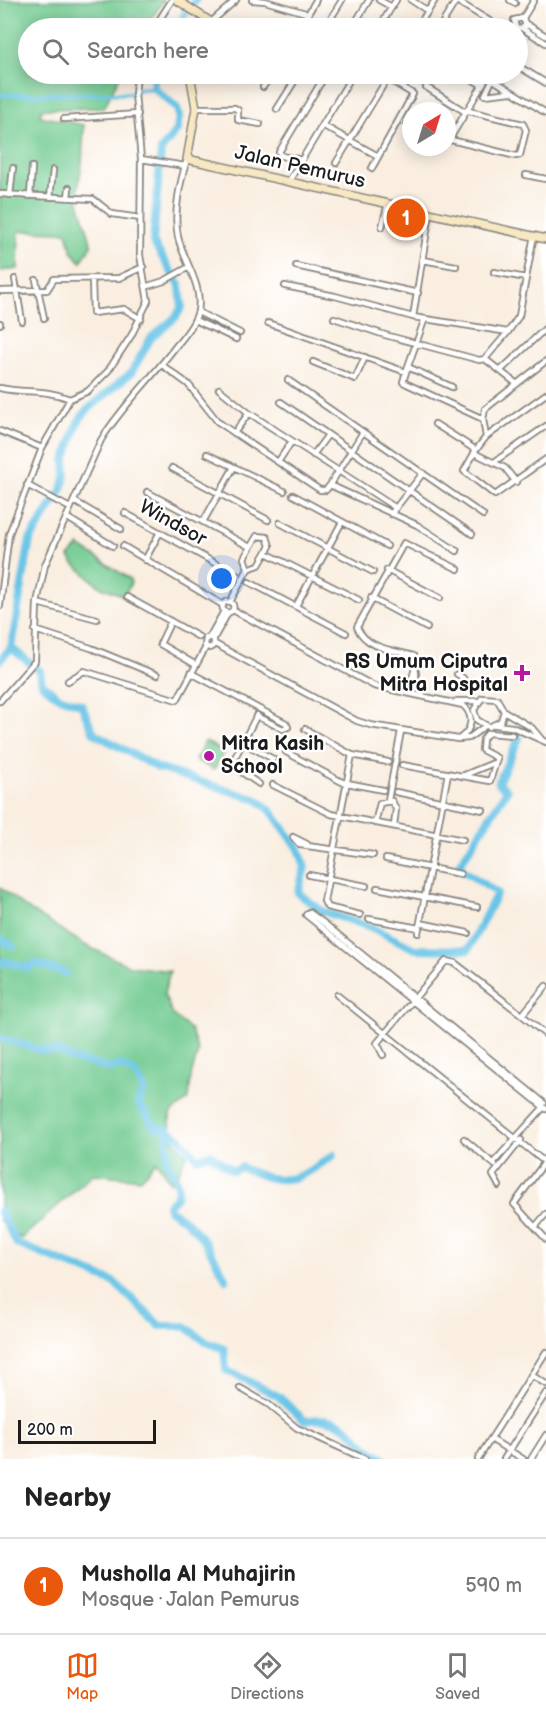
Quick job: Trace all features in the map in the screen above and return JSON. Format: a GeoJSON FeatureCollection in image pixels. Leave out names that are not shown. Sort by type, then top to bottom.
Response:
{"type":"FeatureCollection","features":[{"type":"Feature","properties":{"kind":"street"},"geometry":{"type":"LineString","coordinates":[[160,18],[172,0]]}},
{"type":"Feature","properties":{"kind":"street"},"geometry":{"type":"LineString","coordinates":[[217,18],[236,0]]}},
{"type":"Feature","properties":{"kind":"street"},"geometry":{"type":"LineString","coordinates":[[252,0],[265,1],[309,14]]}},
{"type":"Feature","properties":{"kind":"street"},"geometry":{"type":"LineString","coordinates":[[306,18],[316,0]]}},
{"type":"Feature","properties":{"kind":"street"},"geometry":{"type":"LineString","coordinates":[[331,18],[342,0]]}},
{"type":"Feature","properties":{"kind":"street"},"geometry":{"type":"LineString","coordinates":[[358,18],[369,0]]}},
{"type":"Feature","properties":{"kind":"street"},"geometry":{"type":"LineString","coordinates":[[379,0],[392,7]]}},
{"type":"Feature","properties":{"kind":"street"},"geometry":{"type":"LineString","coordinates":[[386,18],[396,0]]}},
{"type":"Feature","properties":{"kind":"street"},"geometry":{"type":"LineString","coordinates":[[411,0],[428,11]]}},
{"type":"Feature","properties":{"kind":"street"},"geometry":{"type":"LineString","coordinates":[[423,18],[435,0]]}},
{"type":"Feature","properties":{"kind":"street"},"geometry":{"type":"LineString","coordinates":[[445,18],[455,0],[485,18]]}},
{"type":"Feature","properties":{"kind":"street"},"geometry":{"type":"LineString","coordinates":[[523,18],[534,0]]}},
{"type":"Feature","properties":{"kind":"street"},"geometry":{"type":"LineString","coordinates":[[180,2],[201,18]]}},
{"type":"Feature","properties":{"kind":"street"},"geometry":{"type":"LineString","coordinates":[[528,25],[546,36]]}},
{"type":"Feature","properties":{"kind":"street"},"geometry":{"type":"LineString","coordinates":[[528,34],[546,43]]}},
{"type":"Feature","properties":{"kind":"street"},"geometry":{"type":"LineString","coordinates":[[528,72],[546,83]]}},
{"type":"Feature","properties":{"kind":"street"},"geometry":{"type":"LineString","coordinates":[[0,606],[9,534],[42,448],[70,399],[83,394],[103,378],[141,319],[148,301],[140,218],[141,159],[136,84]]}},
{"type":"Feature","properties":{"kind":"street"},"geometry":{"type":"LineString","coordinates":[[0,701],[32,665],[37,603],[45,565],[111,423],[162,365],[195,320],[198,312],[198,295],[177,226],[179,189],[196,108],[192,84]]}},
{"type":"Feature","properties":{"kind":"street"},"geometry":{"type":"LineString","coordinates":[[277,109],[293,84]]}},
{"type":"Feature","properties":{"kind":"street"},"geometry":{"type":"LineString","coordinates":[[303,160],[282,156],[279,152],[320,84]]}},
{"type":"Feature","properties":{"kind":"street"},"geometry":{"type":"LineString","coordinates":[[289,181],[346,84]]}},
{"type":"Feature","properties":{"kind":"street"},"geometry":{"type":"LineString","coordinates":[[336,163],[383,84]]}},
{"type":"Feature","properties":{"kind":"street"},"geometry":{"type":"LineString","coordinates":[[372,168],[413,94],[399,84]]}},
{"type":"Feature","properties":{"kind":"street"},"geometry":{"type":"LineString","coordinates":[[490,84],[485,95],[512,92]]}},
{"type":"Feature","properties":{"kind":"street"},"geometry":{"type":"LineString","coordinates":[[500,84],[546,113]]}},
{"type":"Feature","properties":{"kind":"street"},"geometry":{"type":"LineString","coordinates":[[456,127],[482,85]]}},
{"type":"Feature","properties":{"kind":"street"},"geometry":{"type":"LineString","coordinates":[[426,87],[466,111],[523,124],[526,130],[520,155],[516,156],[456,141]]}},
{"type":"Feature","properties":{"kind":"street"},"geometry":{"type":"LineString","coordinates":[[196,108],[235,108],[238,110],[238,120],[260,124]]}},
{"type":"Feature","properties":{"kind":"street"},"geometry":{"type":"LineString","coordinates":[[64,118],[138,114]]}},
{"type":"Feature","properties":{"kind":"street"},"geometry":{"type":"LineString","coordinates":[[322,125],[378,156]]}},
{"type":"Feature","properties":{"kind":"street"},"geometry":{"type":"LineString","coordinates":[[141,159],[186,162]]}},
{"type":"Feature","properties":{"kind":"street","name":"Jalan Pemurus"},"geometry":{"type":"LineString","coordinates":[[186,162],[289,181],[546,239]]}},
{"type":"Feature","properties":{"kind":"street"},"geometry":{"type":"LineString","coordinates":[[30,196],[32,166]]}},
{"type":"Feature","properties":{"kind":"street"},"geometry":{"type":"LineString","coordinates":[[10,195],[13,168]]}},
{"type":"Feature","properties":{"kind":"street"},"geometry":{"type":"LineString","coordinates":[[50,197],[52,170]]}},
{"type":"Feature","properties":{"kind":"street"},"geometry":{"type":"LineString","coordinates":[[526,175],[546,179]]}},
{"type":"Feature","properties":{"kind":"street"},"geometry":{"type":"LineString","coordinates":[[68,198],[69,188]]}},
{"type":"Feature","properties":{"kind":"street"},"geometry":{"type":"LineString","coordinates":[[0,194],[93,199],[112,214],[140,218]]}},
{"type":"Feature","properties":{"kind":"street"},"geometry":{"type":"LineString","coordinates":[[382,227],[387,203]]}},
{"type":"Feature","properties":{"kind":"street"},"geometry":{"type":"LineString","coordinates":[[413,317],[430,212]]}},
{"type":"Feature","properties":{"kind":"street"},"geometry":{"type":"LineString","coordinates":[[485,359],[519,316],[534,235]]}},
{"type":"Feature","properties":{"kind":"street"},"geometry":{"type":"LineString","coordinates":[[423,260],[456,266]]}},
{"type":"Feature","properties":{"kind":"street"},"geometry":{"type":"LineString","coordinates":[[296,266],[418,293]]}},
{"type":"Feature","properties":{"kind":"street"},"geometry":{"type":"LineString","coordinates":[[0,291],[49,290],[54,279],[119,278],[131,270],[143,267]]}},
{"type":"Feature","properties":{"kind":"street"},"geometry":{"type":"LineString","coordinates":[[148,286],[172,277],[189,267]]}},
{"type":"Feature","properties":{"kind":"street"},"geometry":{"type":"LineString","coordinates":[[494,272],[526,278]]}},
{"type":"Feature","properties":{"kind":"street"},"geometry":{"type":"LineString","coordinates":[[15,279],[22,321]]}},
{"type":"Feature","properties":{"kind":"street"},"geometry":{"type":"LineString","coordinates":[[36,280],[44,318]]}},
{"type":"Feature","properties":{"kind":"street"},"geometry":{"type":"LineString","coordinates":[[92,280],[93,313],[124,309],[141,319]]}},
{"type":"Feature","properties":{"kind":"street"},"geometry":{"type":"LineString","coordinates":[[285,286],[335,296],[424,321],[508,332]]}},
{"type":"Feature","properties":{"kind":"street"},"geometry":{"type":"LineString","coordinates":[[198,312],[240,333]]}},
{"type":"Feature","properties":{"kind":"street"},"geometry":{"type":"LineString","coordinates":[[334,318],[418,344],[485,359],[517,384]]}},
{"type":"Feature","properties":{"kind":"street"},"geometry":{"type":"LineString","coordinates":[[195,320],[236,339]]}},
{"type":"Feature","properties":{"kind":"street"},"geometry":{"type":"LineString","coordinates":[[424,321],[418,344],[403,381],[483,419]]}},
{"type":"Feature","properties":{"kind":"street"},"geometry":{"type":"LineString","coordinates":[[268,323],[452,387]]}},
{"type":"Feature","properties":{"kind":"street"},"geometry":{"type":"LineString","coordinates":[[501,370],[546,328]]}},
{"type":"Feature","properties":{"kind":"street"},"geometry":{"type":"LineString","coordinates":[[313,362],[355,379],[364,357]]}},
{"type":"Feature","properties":{"kind":"street"},"geometry":{"type":"LineString","coordinates":[[486,437],[483,419],[485,409],[546,361]]}},
{"type":"Feature","properties":{"kind":"street"},"geometry":{"type":"LineString","coordinates":[[162,365],[188,384],[211,415],[234,433],[320,489],[326,489],[330,485],[363,432]]}},
{"type":"Feature","properties":{"kind":"street"},"geometry":{"type":"LineString","coordinates":[[288,380],[483,515]]}},
{"type":"Feature","properties":{"kind":"street"},"geometry":{"type":"LineString","coordinates":[[0,388],[50,391],[70,399]]}},
{"type":"Feature","properties":{"kind":"street"},"geometry":{"type":"LineString","coordinates":[[219,389],[249,413],[396,508]]}},
{"type":"Feature","properties":{"kind":"street"},"geometry":{"type":"LineString","coordinates":[[546,394],[486,437],[464,471],[494,495],[516,482],[546,459]]}},
{"type":"Feature","properties":{"kind":"street"},"geometry":{"type":"LineString","coordinates":[[281,402],[327,436],[472,534]]}},
{"type":"Feature","properties":{"kind":"street"},"geometry":{"type":"LineString","coordinates":[[234,433],[249,413]]}},
{"type":"Feature","properties":{"kind":"street"},"geometry":{"type":"LineString","coordinates":[[435,424],[507,469],[516,482]]}},
{"type":"Feature","properties":{"kind":"street"},"geometry":{"type":"LineString","coordinates":[[494,462],[546,426]]}},
{"type":"Feature","properties":{"kind":"street"},"geometry":{"type":"LineString","coordinates":[[0,431],[42,448]]}},
{"type":"Feature","properties":{"kind":"street"},"geometry":{"type":"LineString","coordinates":[[313,455],[327,436]]}},
{"type":"Feature","properties":{"kind":"street"},"geometry":{"type":"LineString","coordinates":[[278,462],[292,441]]}},
{"type":"Feature","properties":{"kind":"street"},"geometry":{"type":"LineString","coordinates":[[207,454],[284,491]]}},
{"type":"Feature","properties":{"kind":"street"},"geometry":{"type":"LineString","coordinates":[[203,522],[234,467]]}},
{"type":"Feature","properties":{"kind":"street"},"geometry":{"type":"LineString","coordinates":[[172,468],[268,520]]}},
{"type":"Feature","properties":{"kind":"street"},"geometry":{"type":"LineString","coordinates":[[391,514],[423,473]]}},
{"type":"Feature","properties":{"kind":"street"},"geometry":{"type":"LineString","coordinates":[[27,484],[70,508]]}},
{"type":"Feature","properties":{"kind":"street"},"geometry":{"type":"LineString","coordinates":[[330,485],[422,528],[457,551]]}},
{"type":"Feature","properties":{"kind":"street"},"geometry":{"type":"LineString","coordinates":[[147,492],[250,547]]}},
{"type":"Feature","properties":{"kind":"street"},"geometry":{"type":"LineString","coordinates":[[293,495],[387,546]]}},
{"type":"Feature","properties":{"kind":"street"},"geometry":{"type":"LineString","coordinates":[[74,501],[121,529]]}},
{"type":"Feature","properties":{"kind":"street","name":"Windsor"},"geometry":{"type":"LineString","coordinates":[[124,513],[238,576]]}},
{"type":"Feature","properties":{"kind":"street"},"geometry":{"type":"LineString","coordinates":[[66,517],[113,546]]}},
{"type":"Feature","properties":{"kind":"street"},"geometry":{"type":"LineString","coordinates":[[296,606],[342,522]]}},
{"type":"Feature","properties":{"kind":"street"},"geometry":{"type":"LineString","coordinates":[[280,523],[373,572]]}},
{"type":"Feature","properties":{"kind":"street"},"geometry":{"type":"LineString","coordinates":[[145,560],[160,532]]}},
{"type":"Feature","properties":{"kind":"street"},"geometry":{"type":"LineString","coordinates":[[262,535],[267,537],[270,543],[266,553],[257,568],[248,569],[244,561],[254,538],[262,535]]}},
{"type":"Feature","properties":{"kind":"street"},"geometry":{"type":"LineString","coordinates":[[414,693],[414,656],[379,647],[360,633],[357,627],[371,598],[404,543],[458,569]]}},
{"type":"Feature","properties":{"kind":"street"},"geometry":{"type":"LineString","coordinates":[[123,546],[223,605],[229,611],[368,682],[455,701],[478,701],[492,697],[500,702],[504,711],[503,718],[496,725]]}},
{"type":"Feature","properties":{"kind":"street"},"geometry":{"type":"LineString","coordinates":[[266,553],[358,600]]}},
{"type":"Feature","properties":{"kind":"street"},"geometry":{"type":"LineString","coordinates":[[206,647],[212,647],[213,639],[229,611],[230,602],[248,569]]}},
{"type":"Feature","properties":{"kind":"street"},"geometry":{"type":"LineString","coordinates":[[387,570],[440,598]]}},
{"type":"Feature","properties":{"kind":"street"},"geometry":{"type":"LineString","coordinates":[[249,582],[346,633]]}},
{"type":"Feature","properties":{"kind":"street"},"geometry":{"type":"LineString","coordinates":[[127,597],[199,637]]}},
{"type":"Feature","properties":{"kind":"street"},"geometry":{"type":"LineString","coordinates":[[371,598],[427,628]]}},
{"type":"Feature","properties":{"kind":"street"},"geometry":{"type":"LineString","coordinates":[[223,605],[230,602]]}},
{"type":"Feature","properties":{"kind":"street"},"geometry":{"type":"LineString","coordinates":[[37,603],[97,620]]}},
{"type":"Feature","properties":{"kind":"street"},"geometry":{"type":"LineString","coordinates":[[171,621],[160,644],[196,665]]}},
{"type":"Feature","properties":{"kind":"street"},"geometry":{"type":"LineString","coordinates":[[35,630],[91,648],[157,675]]}},
{"type":"Feature","properties":{"kind":"street"},"geometry":{"type":"LineString","coordinates":[[69,681],[84,671],[177,700],[206,647],[204,639],[213,639],[357,721],[401,731],[458,739],[469,738],[485,726],[496,725],[512,727],[544,741]]}},
{"type":"Feature","properties":{"kind":"street"},"geometry":{"type":"LineString","coordinates":[[408,692],[415,668]]}},
{"type":"Feature","properties":{"kind":"street"},"geometry":{"type":"LineString","coordinates":[[191,673],[286,723],[288,727],[283,729],[256,716]]}},
{"type":"Feature","properties":{"kind":"street"},"geometry":{"type":"LineString","coordinates":[[457,674],[463,678]]}},
{"type":"Feature","properties":{"kind":"street"},"geometry":{"type":"LineString","coordinates":[[455,701],[469,710],[472,723],[466,734],[458,739]]}},
{"type":"Feature","properties":{"kind":"street"},"geometry":{"type":"LineString","coordinates":[[478,701],[475,715],[485,726]]}},
{"type":"Feature","properties":{"kind":"street"},"geometry":{"type":"LineString","coordinates":[[259,784],[231,767],[260,710]]}},
{"type":"Feature","properties":{"kind":"street"},"geometry":{"type":"LineString","coordinates":[[504,711],[532,728],[544,741]]}},
{"type":"Feature","properties":{"kind":"street"},"geometry":{"type":"LineString","coordinates":[[305,729],[352,755],[388,762]]}},
{"type":"Feature","properties":{"kind":"street"},"geometry":{"type":"LineString","coordinates":[[375,823],[378,806],[388,800],[401,731]]}},
{"type":"Feature","properties":{"kind":"street"},"geometry":{"type":"LineString","coordinates":[[402,765],[490,781],[497,758],[485,753],[481,745],[485,734],[512,735]]}},
{"type":"Feature","properties":{"kind":"street"},"geometry":{"type":"LineString","coordinates":[[242,742],[273,759]]}},
{"type":"Feature","properties":{"kind":"street"},"geometry":{"type":"LineString","coordinates":[[286,752],[347,784],[383,790]]}},
{"type":"Feature","properties":{"kind":"street"},"geometry":{"type":"LineString","coordinates":[[352,755],[325,904],[360,915]]}},
{"type":"Feature","properties":{"kind":"street"},"geometry":{"type":"LineString","coordinates":[[462,776],[496,762]]}},
{"type":"Feature","properties":{"kind":"street"},"geometry":{"type":"LineString","coordinates":[[419,928],[448,773]]}},
{"type":"Feature","properties":{"kind":"street"},"geometry":{"type":"LineString","coordinates":[[273,785],[326,812],[463,840]]}},
{"type":"Feature","properties":{"kind":"street"},"geometry":{"type":"LineString","coordinates":[[396,792],[483,810]]}},
{"type":"Feature","properties":{"kind":"street"},"geometry":{"type":"LineString","coordinates":[[388,800],[392,801],[396,809],[394,826]]}},
{"type":"Feature","properties":{"kind":"street"},"geometry":{"type":"LineString","coordinates":[[307,844],[373,855]]}},
{"type":"Feature","properties":{"kind":"street"},"geometry":{"type":"LineString","coordinates":[[386,859],[460,874]]}},
{"type":"Feature","properties":{"kind":"street"},"geometry":{"type":"LineString","coordinates":[[309,875],[366,886]]}},
{"type":"Feature","properties":{"kind":"street"},"geometry":{"type":"LineString","coordinates":[[377,888],[477,908]]}},
{"type":"Feature","properties":{"kind":"street"},"geometry":{"type":"LineString","coordinates":[[335,935],[309,912],[307,913],[545,1106],[496,1165],[493,1177],[500,1186]]}},
{"type":"Feature","properties":{"kind":"street"},"geometry":{"type":"LineString","coordinates":[[369,919],[419,928],[468,933]]}},
{"type":"Feature","properties":{"kind":"street"},"geometry":{"type":"LineString","coordinates":[[383,1055],[376,1044],[415,1000],[441,965],[448,960],[546,1035]]}},
{"type":"Feature","properties":{"kind":"street"},"geometry":{"type":"LineString","coordinates":[[522,1016],[546,986]]}},
{"type":"Feature","properties":{"kind":"street"},"geometry":{"type":"LineString","coordinates":[[337,995],[545,1162],[514,1204],[546,1239]]}},
{"type":"Feature","properties":{"kind":"street"},"geometry":{"type":"LineString","coordinates":[[465,1139],[496,1165]]}},
{"type":"Feature","properties":{"kind":"street"},"geometry":{"type":"LineString","coordinates":[[535,1227],[546,1214]]}},
{"type":"Feature","properties":{"kind":"street"},"geometry":{"type":"LineString","coordinates":[[478,1459],[546,1352]]}},
{"type":"Feature","properties":{"kind":"street"},"geometry":{"type":"LineString","coordinates":[[531,1375],[546,1384]]}},
{"type":"Feature","properties":{"kind":"street"},"geometry":{"type":"LineString","coordinates":[[240,1388],[264,1400],[297,1428],[337,1444],[365,1459]]}},
{"type":"Feature","properties":{"kind":"street"},"geometry":{"type":"LineString","coordinates":[[504,1459],[546,1393]]}},
{"type":"Feature","properties":{"kind":"street"},"geometry":{"type":"LineString","coordinates":[[531,1459],[546,1435]]}},
{"type":"Feature","properties":{"kind":"street"},"geometry":{"type":"LineString","coordinates":[[491,1438],[524,1459]]}},
{"type":"Feature","properties":{"kind":"green space"},"geometry":{"type":"Polygon","coordinates":[[[0,0],[164,0],[152,18],[18,18],[18,84],[116,84],[104,108],[42,109],[40,116],[84,125],[82,164],[77,195],[92,245],[81,262],[72,252],[67,232],[19,231],[18,269],[0,271],[0,0]]]}},
{"type":"Feature","properties":{"kind":"green space"},"geometry":{"type":"Polygon","coordinates":[[[79,546],[130,579],[131,583],[124,596],[99,586],[74,564],[69,557],[79,546]]]}},
{"type":"Feature","properties":{"kind":"green space"},"geometry":{"type":"Polygon","coordinates":[[[205,741],[224,752],[214,770],[195,760],[205,741]]]}},
{"type":"Feature","properties":{"kind":"green space"},"geometry":{"type":"Polygon","coordinates":[[[0,887],[25,907],[85,945],[130,966],[170,971],[164,994],[173,1015],[191,1030],[198,1052],[191,1076],[189,1099],[170,1114],[171,1137],[187,1155],[177,1176],[170,1182],[156,1161],[141,1179],[93,1174],[21,1239],[0,1221],[0,887]]]}},
{"type":"Feature","properties":{"kind":"waterway"},"geometry":{"type":"LineString","coordinates":[[183,18],[196,0]]}},
{"type":"Feature","properties":{"kind":"waterway"},"geometry":{"type":"LineString","coordinates":[[0,660],[11,648],[30,540],[62,489],[66,474],[65,461],[78,422],[86,411],[131,373],[151,338],[176,317],[182,307],[180,286],[153,242],[161,150],[177,130],[179,116],[177,108],[154,88],[154,84]]}},
{"type":"Feature","properties":{"kind":"waterway"},"geometry":{"type":"LineString","coordinates":[[0,95],[134,93],[138,89],[154,88]]}},
{"type":"Feature","properties":{"kind":"waterway"},"geometry":{"type":"LineString","coordinates":[[11,648],[40,671],[42,684],[59,697],[81,704],[94,733],[158,768],[258,800],[271,811],[299,849],[305,867],[298,893],[322,911],[370,927],[415,949],[468,950],[497,893],[458,867],[507,790],[498,783],[519,738]]}},
{"type":"Feature","properties":{"kind":"waterway"},"geometry":{"type":"LineString","coordinates":[[0,939],[12,946]]}},
{"type":"Feature","properties":{"kind":"waterway"},"geometry":{"type":"LineString","coordinates":[[0,964],[3,961],[29,968],[34,963],[66,973]]}},
{"type":"Feature","properties":{"kind":"waterway"},"geometry":{"type":"LineString","coordinates":[[0,1038],[41,1050],[61,1052],[70,1058],[112,1069],[119,1065],[136,1074],[144,1089],[138,1103],[155,1127],[174,1134],[197,1158],[210,1154],[233,1171],[241,1167],[269,1178],[290,1179],[310,1171],[334,1155]]}},
{"type":"Feature","properties":{"kind":"waterway"},"geometry":{"type":"LineString","coordinates":[[168,1129],[167,1160],[178,1185],[177,1196],[168,1205],[169,1210],[196,1231],[226,1279]]}},
{"type":"Feature","properties":{"kind":"waterway"},"geometry":{"type":"LineString","coordinates":[[0,1211],[17,1244],[114,1282],[160,1326],[185,1326],[206,1342],[224,1349],[226,1370],[278,1396],[305,1421],[323,1419],[337,1422],[384,1459]]}},
{"type":"Feature","properties":{"kind":"place","name":"Musholla Al Muhajirin"},"geometry":{"type":"Point","coordinates":[406,218]}},
{"type":"Feature","properties":{"kind":"place","name":"RS Umum Ciputra Mitra Hospital"},"geometry":{"type":"Point","coordinates":[522,673]}},
{"type":"Feature","properties":{"kind":"place","name":"Mitra Kasih School"},"geometry":{"type":"Point","coordinates":[209,756]}}]}
